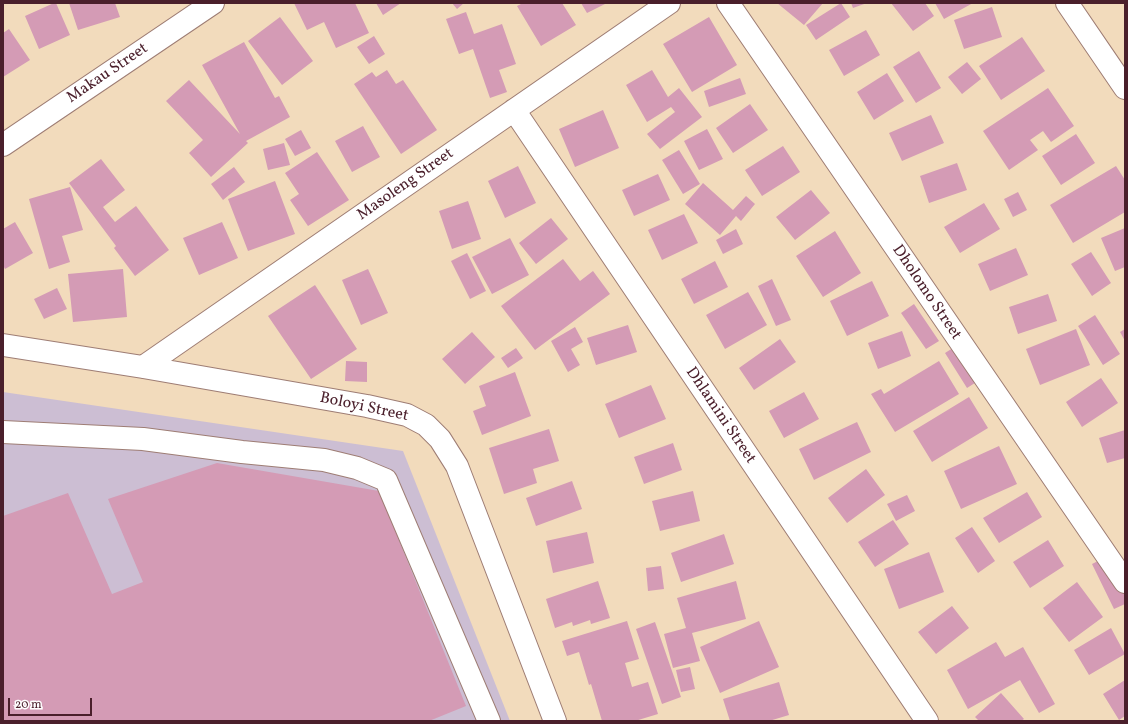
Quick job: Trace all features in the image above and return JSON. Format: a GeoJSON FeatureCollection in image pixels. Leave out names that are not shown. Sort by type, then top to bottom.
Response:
{"type":"FeatureCollection","features":[{"type":"Feature","properties":{"kind":"street","name":"Makau Street"},"geometry":{"type":"LineString","coordinates":[[3,145],[213,3]]}},
{"type":"Feature","properties":{"kind":"street","name":"Masoleng Street"},"geometry":{"type":"LineString","coordinates":[[143,367],[669,3]]}},
{"type":"Feature","properties":{"kind":"street","name":"Dholomo Street"},"geometry":{"type":"LineString","coordinates":[[728,3],[1125,582]]}},
{"type":"Feature","properties":{"kind":"street"},"geometry":{"type":"LineString","coordinates":[[1067,3],[1125,88]]}},
{"type":"Feature","properties":{"kind":"street","name":"Dhlamini Street"},"geometry":{"type":"LineString","coordinates":[[514,110],[927,721]]}},
{"type":"Feature","properties":{"kind":"street","name":"Boloyi Street"},"geometry":{"type":"LineString","coordinates":[[3,345],[143,367],[366,406],[407,414],[426,425],[440,439],[457,466],[555,721]]}},
{"type":"Feature","properties":{"kind":"street"},"geometry":{"type":"LineString","coordinates":[[3,432],[143,439],[242,452],[324,460],[357,468],[386,480],[489,721]]}},
{"type":"Feature","properties":{"kind":"shaded area"},"geometry":{"type":"Polygon","coordinates":[[[3,392],[403,451],[510,721],[3,721],[3,392]]]}},
{"type":"Feature","properties":{"kind":"building"},"geometry":{"type":"Polygon","coordinates":[[[56,3],[70,35],[39,49],[25,16],[56,3]]]}},
{"type":"Feature","properties":{"kind":"building"},"geometry":{"type":"Polygon","coordinates":[[[69,3],[115,3],[120,17],[78,30],[69,3]]]}},
{"type":"Feature","properties":{"kind":"building"},"geometry":{"type":"Polygon","coordinates":[[[294,3],[355,3],[369,33],[336,48],[324,22],[307,30],[294,3]]]}},
{"type":"Feature","properties":{"kind":"building"},"geometry":{"type":"Polygon","coordinates":[[[376,3],[401,3],[383,15],[376,3]]]}},
{"type":"Feature","properties":{"kind":"building"},"geometry":{"type":"Polygon","coordinates":[[[452,3],[464,3],[457,9],[452,3]]]}},
{"type":"Feature","properties":{"kind":"building"},"geometry":{"type":"Polygon","coordinates":[[[523,3],[562,3],[576,25],[541,46],[517,6],[523,3]]]}},
{"type":"Feature","properties":{"kind":"building"},"geometry":{"type":"Polygon","coordinates":[[[581,3],[607,3],[587,13],[581,3]]]}},
{"type":"Feature","properties":{"kind":"building"},"geometry":{"type":"Polygon","coordinates":[[[777,3],[823,3],[804,25],[777,3]]]}},
{"type":"Feature","properties":{"kind":"building"},"geometry":{"type":"Polygon","coordinates":[[[841,3],[850,17],[816,40],[806,25],[841,3]]]}},
{"type":"Feature","properties":{"kind":"building"},"geometry":{"type":"Polygon","coordinates":[[[851,3],[867,3],[853,8],[851,3]]]}},
{"type":"Feature","properties":{"kind":"building"},"geometry":{"type":"Polygon","coordinates":[[[891,3],[925,3],[934,16],[913,31],[891,3]]]}},
{"type":"Feature","properties":{"kind":"building"},"geometry":{"type":"Polygon","coordinates":[[[935,3],[973,3],[944,19],[935,3]]]}},
{"type":"Feature","properties":{"kind":"building"},"geometry":{"type":"Polygon","coordinates":[[[992,7],[1002,37],[964,49],[954,20],[992,7]]]}},
{"type":"Feature","properties":{"kind":"building"},"geometry":{"type":"Polygon","coordinates":[[[466,12],[474,34],[502,24],[516,64],[499,70],[507,92],[490,98],[473,49],[459,54],[446,19],[466,12]]]}},
{"type":"Feature","properties":{"kind":"building"},"geometry":{"type":"Polygon","coordinates":[[[280,17],[313,61],[282,85],[248,41],[280,17]]]}},
{"type":"Feature","properties":{"kind":"building"},"geometry":{"type":"Polygon","coordinates":[[[709,17],[737,65],[692,92],[663,44],[709,17]]]}},
{"type":"Feature","properties":{"kind":"building"},"geometry":{"type":"Polygon","coordinates":[[[9,29],[30,60],[3,77],[3,33],[9,29]]]}},
{"type":"Feature","properties":{"kind":"building"},"geometry":{"type":"Polygon","coordinates":[[[866,30],[880,55],[844,76],[829,50],[866,30]]]}},
{"type":"Feature","properties":{"kind":"building"},"geometry":{"type":"Polygon","coordinates":[[[374,36],[385,54],[369,64],[357,47],[374,36]]]}},
{"type":"Feature","properties":{"kind":"building"},"geometry":{"type":"Polygon","coordinates":[[[1022,37],[1045,71],[1001,100],[979,66],[1022,37]]]}},
{"type":"Feature","properties":{"kind":"building"},"geometry":{"type":"Polygon","coordinates":[[[244,42],[275,98],[279,96],[290,117],[246,141],[248,143],[211,177],[189,153],[203,140],[166,101],[189,80],[240,134],[202,65],[244,42]]]}},
{"type":"Feature","properties":{"kind":"building"},"geometry":{"type":"Polygon","coordinates":[[[919,51],[941,88],[916,103],[893,67],[919,51]]]}},
{"type":"Feature","properties":{"kind":"building"},"geometry":{"type":"Polygon","coordinates":[[[967,62],[981,79],[962,94],[948,77],[967,62]]]}},
{"type":"Feature","properties":{"kind":"building"},"geometry":{"type":"Polygon","coordinates":[[[387,70],[396,84],[403,80],[437,130],[401,154],[354,84],[372,72],[376,77],[387,70]]]}},
{"type":"Feature","properties":{"kind":"building"},"geometry":{"type":"Polygon","coordinates":[[[652,70],[668,97],[679,88],[702,117],[660,149],[647,134],[675,112],[671,107],[647,122],[626,85],[652,70]]]}},
{"type":"Feature","properties":{"kind":"building"},"geometry":{"type":"Polygon","coordinates":[[[887,73],[904,101],[874,120],[857,92],[887,73]]]}},
{"type":"Feature","properties":{"kind":"building"},"geometry":{"type":"Polygon","coordinates":[[[740,78],[746,94],[709,107],[704,91],[740,78]]]}},
{"type":"Feature","properties":{"kind":"building"},"geometry":{"type":"Polygon","coordinates":[[[1048,88],[1074,126],[1051,142],[1043,131],[1030,140],[1038,150],[1009,170],[983,131],[1048,88]]]}},
{"type":"Feature","properties":{"kind":"building"},"geometry":{"type":"Polygon","coordinates":[[[750,104],[768,130],[733,153],[716,128],[750,104]]]}},
{"type":"Feature","properties":{"kind":"building"},"geometry":{"type":"Polygon","coordinates":[[[603,110],[619,148],[575,167],[559,129],[603,110]]]}},
{"type":"Feature","properties":{"kind":"building"},"geometry":{"type":"Polygon","coordinates":[[[931,115],[944,143],[902,161],[889,133],[931,115]]]}},
{"type":"Feature","properties":{"kind":"building"},"geometry":{"type":"Polygon","coordinates":[[[363,126],[380,157],[352,172],[335,141],[363,126]]]}},
{"type":"Feature","properties":{"kind":"building"},"geometry":{"type":"Polygon","coordinates":[[[707,129],[723,159],[699,170],[684,141],[707,129]]]}},
{"type":"Feature","properties":{"kind":"building"},"geometry":{"type":"Polygon","coordinates":[[[301,130],[311,148],[295,156],[285,139],[301,130]]]}},
{"type":"Feature","properties":{"kind":"building"},"geometry":{"type":"Polygon","coordinates":[[[1076,134],[1095,163],[1061,185],[1042,156],[1076,134]]]}},
{"type":"Feature","properties":{"kind":"building"},"geometry":{"type":"Polygon","coordinates":[[[284,143],[290,165],[268,170],[263,149],[284,143]]]}},
{"type":"Feature","properties":{"kind":"building"},"geometry":{"type":"Polygon","coordinates":[[[783,146],[800,172],[762,196],[745,170],[783,146]]]}},
{"type":"Feature","properties":{"kind":"building"},"geometry":{"type":"Polygon","coordinates":[[[679,150],[700,184],[683,194],[662,160],[679,150]]]}},
{"type":"Feature","properties":{"kind":"building"},"geometry":{"type":"Polygon","coordinates":[[[317,152],[349,200],[308,226],[290,200],[299,194],[285,173],[317,152]]]}},
{"type":"Feature","properties":{"kind":"building"},"geometry":{"type":"Polygon","coordinates":[[[101,159],[125,190],[103,207],[115,222],[136,206],[169,250],[135,276],[114,248],[116,246],[69,183],[101,159]]]}},
{"type":"Feature","properties":{"kind":"building"},"geometry":{"type":"Polygon","coordinates":[[[957,163],[967,190],[929,203],[920,176],[957,163]]]}},
{"type":"Feature","properties":{"kind":"building"},"geometry":{"type":"Polygon","coordinates":[[[518,166],[536,203],[505,218],[488,181],[518,166]]]}},
{"type":"Feature","properties":{"kind":"building"},"geometry":{"type":"Polygon","coordinates":[[[1116,166],[1125,180],[1125,212],[1073,243],[1050,205],[1116,166]]]}},
{"type":"Feature","properties":{"kind":"building"},"geometry":{"type":"Polygon","coordinates":[[[234,167],[245,182],[223,200],[211,184],[234,167]]]}},
{"type":"Feature","properties":{"kind":"building"},"geometry":{"type":"Polygon","coordinates":[[[658,174],[670,200],[634,216],[622,190],[658,174]]]}},
{"type":"Feature","properties":{"kind":"building"},"geometry":{"type":"Polygon","coordinates":[[[275,181],[295,234],[248,251],[228,199],[275,181]]]}},
{"type":"Feature","properties":{"kind":"building"},"geometry":{"type":"Polygon","coordinates":[[[703,183],[733,210],[746,196],[755,204],[741,221],[736,216],[720,235],[685,204],[703,183]]]}},
{"type":"Feature","properties":{"kind":"building"},"geometry":{"type":"Polygon","coordinates":[[[70,187],[83,230],[62,236],[70,262],[49,269],[29,199],[70,187]]]}},
{"type":"Feature","properties":{"kind":"building"},"geometry":{"type":"Polygon","coordinates":[[[811,190],[830,213],[795,240],[776,217],[811,190]]]}},
{"type":"Feature","properties":{"kind":"building"},"geometry":{"type":"Polygon","coordinates":[[[1018,192],[1027,210],[1013,217],[1004,199],[1018,192]]]}},
{"type":"Feature","properties":{"kind":"building"},"geometry":{"type":"Polygon","coordinates":[[[468,201],[481,239],[452,249],[439,211],[468,201]]]}},
{"type":"Feature","properties":{"kind":"building"},"geometry":{"type":"Polygon","coordinates":[[[984,203],[1000,229],[960,253],[944,227],[984,203]]]}},
{"type":"Feature","properties":{"kind":"building"},"geometry":{"type":"Polygon","coordinates":[[[684,214],[698,243],[662,260],[648,230],[684,214]]]}},
{"type":"Feature","properties":{"kind":"building"},"geometry":{"type":"Polygon","coordinates":[[[551,218],[568,239],[536,264],[519,243],[551,218]]]}},
{"type":"Feature","properties":{"kind":"building"},"geometry":{"type":"Polygon","coordinates":[[[15,222],[33,253],[5,269],[3,265],[3,229],[15,222]]]}},
{"type":"Feature","properties":{"kind":"building"},"geometry":{"type":"Polygon","coordinates":[[[222,222],[238,258],[199,275],[183,238],[222,222]]]}},
{"type":"Feature","properties":{"kind":"building"},"geometry":{"type":"Polygon","coordinates":[[[1125,228],[1125,267],[1115,271],[1101,238],[1125,228]]]}},
{"type":"Feature","properties":{"kind":"building"},"geometry":{"type":"Polygon","coordinates":[[[736,229],[743,244],[723,254],[716,240],[736,229]]]}},
{"type":"Feature","properties":{"kind":"building"},"geometry":{"type":"Polygon","coordinates":[[[835,231],[861,273],[823,297],[796,256],[835,231]]]}},
{"type":"Feature","properties":{"kind":"building"},"geometry":{"type":"Polygon","coordinates":[[[510,238],[529,275],[492,294],[472,257],[510,238]]]}},
{"type":"Feature","properties":{"kind":"building"},"geometry":{"type":"Polygon","coordinates":[[[1016,248],[1028,275],[990,291],[978,264],[1016,248]]]}},
{"type":"Feature","properties":{"kind":"building"},"geometry":{"type":"Polygon","coordinates":[[[1091,252],[1111,283],[1092,296],[1071,264],[1091,252]]]}},
{"type":"Feature","properties":{"kind":"building"},"geometry":{"type":"Polygon","coordinates":[[[467,253],[486,291],[470,299],[451,261],[467,253]]]}},
{"type":"Feature","properties":{"kind":"building"},"geometry":{"type":"Polygon","coordinates":[[[563,259],[580,281],[593,271],[610,294],[535,350],[501,306],[563,259]]]}},
{"type":"Feature","properties":{"kind":"building"},"geometry":{"type":"Polygon","coordinates":[[[715,261],[728,287],[694,304],[681,279],[715,261]]]}},
{"type":"Feature","properties":{"kind":"building"},"geometry":{"type":"Polygon","coordinates":[[[123,269],[127,317],[73,322],[68,274],[123,269]]]}},
{"type":"Feature","properties":{"kind":"building"},"geometry":{"type":"Polygon","coordinates":[[[368,269],[388,313],[361,325],[342,280],[368,269]]]}},
{"type":"Feature","properties":{"kind":"building"},"geometry":{"type":"Polygon","coordinates":[[[772,279],[791,320],[776,326],[758,286],[772,279]]]}},
{"type":"Feature","properties":{"kind":"building"},"geometry":{"type":"Polygon","coordinates":[[[872,281],[889,316],[847,336],[830,301],[872,281]]]}},
{"type":"Feature","properties":{"kind":"building"},"geometry":{"type":"Polygon","coordinates":[[[315,285],[357,349],[311,379],[268,316],[315,285]]]}},
{"type":"Feature","properties":{"kind":"building"},"geometry":{"type":"Polygon","coordinates":[[[57,288],[67,309],[44,319],[34,299],[57,288]]]}},
{"type":"Feature","properties":{"kind":"building"},"geometry":{"type":"Polygon","coordinates":[[[748,292],[767,325],[725,349],[706,315],[748,292]]]}},
{"type":"Feature","properties":{"kind":"building"},"geometry":{"type":"Polygon","coordinates":[[[1048,294],[1057,321],[1018,334],[1009,307],[1048,294]]]}},
{"type":"Feature","properties":{"kind":"building"},"geometry":{"type":"Polygon","coordinates":[[[914,304],[939,341],[926,349],[901,313],[914,304]]]}},
{"type":"Feature","properties":{"kind":"building"},"geometry":{"type":"Polygon","coordinates":[[[1095,315],[1120,354],[1103,365],[1078,326],[1095,315]]]}},
{"type":"Feature","properties":{"kind":"building"},"geometry":{"type":"Polygon","coordinates":[[[628,325],[637,352],[596,365],[587,338],[628,325]]]}},
{"type":"Feature","properties":{"kind":"building"},"geometry":{"type":"Polygon","coordinates":[[[575,327],[583,342],[571,349],[580,365],[568,372],[551,341],[575,327]]]}},
{"type":"Feature","properties":{"kind":"building"},"geometry":{"type":"Polygon","coordinates":[[[1076,329],[1090,365],[1040,385],[1026,349],[1076,329]]]}},
{"type":"Feature","properties":{"kind":"building"},"geometry":{"type":"Polygon","coordinates":[[[1125,329],[1125,341],[1120,332],[1125,329]]]}},
{"type":"Feature","properties":{"kind":"building"},"geometry":{"type":"Polygon","coordinates":[[[902,331],[911,356],[878,369],[868,343],[902,331]]]}},
{"type":"Feature","properties":{"kind":"building"},"geometry":{"type":"Polygon","coordinates":[[[472,332],[495,357],[465,384],[442,359],[472,332]]]}},
{"type":"Feature","properties":{"kind":"building"},"geometry":{"type":"Polygon","coordinates":[[[780,339],[796,362],[754,390],[739,368],[780,339]]]}},
{"type":"Feature","properties":{"kind":"building"},"geometry":{"type":"Polygon","coordinates":[[[956,346],[978,381],[967,388],[945,353],[956,346]]]}},
{"type":"Feature","properties":{"kind":"building"},"geometry":{"type":"Polygon","coordinates":[[[516,348],[523,358],[508,368],[501,358],[516,348]]]}},
{"type":"Feature","properties":{"kind":"building"},"geometry":{"type":"Polygon","coordinates":[[[346,361],[367,362],[367,382],[345,381],[346,361]]]}},
{"type":"Feature","properties":{"kind":"building"},"geometry":{"type":"Polygon","coordinates":[[[939,361],[959,394],[895,432],[871,394],[881,389],[884,394],[939,361]]]}},
{"type":"Feature","properties":{"kind":"building"},"geometry":{"type":"Polygon","coordinates":[[[515,372],[531,416],[482,435],[473,411],[486,406],[479,386],[515,372]]]}},
{"type":"Feature","properties":{"kind":"building"},"geometry":{"type":"Polygon","coordinates":[[[1101,378],[1118,403],[1082,427],[1066,402],[1101,378]]]}},
{"type":"Feature","properties":{"kind":"building"},"geometry":{"type":"Polygon","coordinates":[[[651,385],[666,419],[619,438],[605,404],[651,385]]]}},
{"type":"Feature","properties":{"kind":"building"},"geometry":{"type":"Polygon","coordinates":[[[804,392],[819,419],[784,438],[769,411],[804,392]]]}},
{"type":"Feature","properties":{"kind":"building"},"geometry":{"type":"Polygon","coordinates":[[[969,397],[988,428],[932,462],[913,431],[969,397]]]}},
{"type":"Feature","properties":{"kind":"building"},"geometry":{"type":"Polygon","coordinates":[[[857,422],[871,452],[814,480],[799,449],[857,422]]]}},
{"type":"Feature","properties":{"kind":"building"},"geometry":{"type":"Polygon","coordinates":[[[549,429],[559,461],[533,469],[537,483],[504,494],[489,448],[549,429]]]}},
{"type":"Feature","properties":{"kind":"building"},"geometry":{"type":"Polygon","coordinates":[[[1125,430],[1125,458],[1107,463],[1099,438],[1125,430]]]}},
{"type":"Feature","properties":{"kind":"building"},"geometry":{"type":"Polygon","coordinates":[[[673,443],[682,470],[644,484],[634,457],[673,443]]]}},
{"type":"Feature","properties":{"kind":"building"},"geometry":{"type":"Polygon","coordinates":[[[999,446],[1017,484],[961,509],[944,471],[999,446]]]}},
{"type":"Feature","properties":{"kind":"building"},"geometry":{"type":"Polygon","coordinates":[[[217,463],[379,491],[466,706],[429,721],[3,721],[3,516],[68,493],[112,594],[143,582],[108,499],[217,463]]]}},
{"type":"Feature","properties":{"kind":"building"},"geometry":{"type":"Polygon","coordinates":[[[866,469],[885,495],[847,523],[828,498],[866,469]]]}},
{"type":"Feature","properties":{"kind":"building"},"geometry":{"type":"Polygon","coordinates":[[[572,481],[582,509],[536,526],[526,498],[572,481]]]}},
{"type":"Feature","properties":{"kind":"building"},"geometry":{"type":"Polygon","coordinates":[[[693,491],[700,521],[660,531],[652,501],[693,491]]]}},
{"type":"Feature","properties":{"kind":"building"},"geometry":{"type":"Polygon","coordinates":[[[1027,492],[1042,517],[999,543],[983,518],[1027,492]]]}},
{"type":"Feature","properties":{"kind":"building"},"geometry":{"type":"Polygon","coordinates":[[[907,495],[915,511],[896,521],[887,504],[907,495]]]}},
{"type":"Feature","properties":{"kind":"building"},"geometry":{"type":"Polygon","coordinates":[[[893,520],[909,544],[875,567],[858,542],[893,520]]]}},
{"type":"Feature","properties":{"kind":"building"},"geometry":{"type":"Polygon","coordinates":[[[972,527],[995,561],[978,573],[955,538],[972,527]]]}},
{"type":"Feature","properties":{"kind":"building"},"geometry":{"type":"Polygon","coordinates":[[[587,532],[594,563],[553,573],[546,541],[587,532]]]}},
{"type":"Feature","properties":{"kind":"building"},"geometry":{"type":"Polygon","coordinates":[[[724,534],[734,564],[681,582],[671,553],[724,534]]]}},
{"type":"Feature","properties":{"kind":"building"},"geometry":{"type":"Polygon","coordinates":[[[1048,540],[1064,566],[1030,588],[1013,562],[1048,540]]]}},
{"type":"Feature","properties":{"kind":"building"},"geometry":{"type":"Polygon","coordinates":[[[929,552],[944,592],[899,609],[884,569],[929,552]]]}},
{"type":"Feature","properties":{"kind":"building"},"geometry":{"type":"Polygon","coordinates":[[[1106,557],[1125,595],[1125,604],[1114,609],[1092,564],[1106,557]]]}},
{"type":"Feature","properties":{"kind":"building"},"geometry":{"type":"Polygon","coordinates":[[[661,566],[664,589],[648,591],[646,568],[661,566]]]}},
{"type":"Feature","properties":{"kind":"building"},"geometry":{"type":"Polygon","coordinates":[[[598,581],[610,618],[591,624],[590,620],[573,626],[572,622],[555,628],[546,599],[598,581]]]}},
{"type":"Feature","properties":{"kind":"building"},"geometry":{"type":"Polygon","coordinates":[[[736,581],[746,619],[692,633],[700,661],[673,668],[664,634],[686,628],[677,598],[736,581]]]}},
{"type":"Feature","properties":{"kind":"building"},"geometry":{"type":"Polygon","coordinates":[[[1077,582],[1103,617],[1069,642],[1043,608],[1077,582]]]}},
{"type":"Feature","properties":{"kind":"building"},"geometry":{"type":"Polygon","coordinates":[[[952,606],[969,628],[936,654],[918,632],[952,606]]]}},
{"type":"Feature","properties":{"kind":"building"},"geometry":{"type":"Polygon","coordinates":[[[627,621],[639,659],[625,663],[632,687],[648,682],[658,714],[635,721],[602,721],[591,684],[589,685],[579,652],[567,656],[562,641],[627,621]]]}},
{"type":"Feature","properties":{"kind":"building"},"geometry":{"type":"Polygon","coordinates":[[[759,621],[779,667],[720,693],[700,647],[759,621]]]}},
{"type":"Feature","properties":{"kind":"building"},"geometry":{"type":"Polygon","coordinates":[[[655,622],[681,697],[662,704],[636,629],[655,622]]]}},
{"type":"Feature","properties":{"kind":"building"},"geometry":{"type":"Polygon","coordinates":[[[1111,628],[1125,654],[1089,675],[1074,650],[1111,628]]]}},
{"type":"Feature","properties":{"kind":"building"},"geometry":{"type":"Polygon","coordinates":[[[996,642],[1005,657],[1023,647],[1055,704],[1039,713],[1020,680],[968,709],[947,670],[996,642]]]}},
{"type":"Feature","properties":{"kind":"building"},"geometry":{"type":"Polygon","coordinates":[[[690,667],[695,689],[681,692],[676,670],[690,667]]]}},
{"type":"Feature","properties":{"kind":"building"},"geometry":{"type":"Polygon","coordinates":[[[1125,680],[1125,716],[1119,720],[1103,694],[1125,680]]]}},
{"type":"Feature","properties":{"kind":"building"},"geometry":{"type":"Polygon","coordinates":[[[779,682],[789,715],[769,721],[730,721],[723,699],[779,682]]]}},
{"type":"Feature","properties":{"kind":"building"},"geometry":{"type":"Polygon","coordinates":[[[1001,693],[1024,719],[1021,721],[979,721],[975,717],[1001,693]]]}}]}
